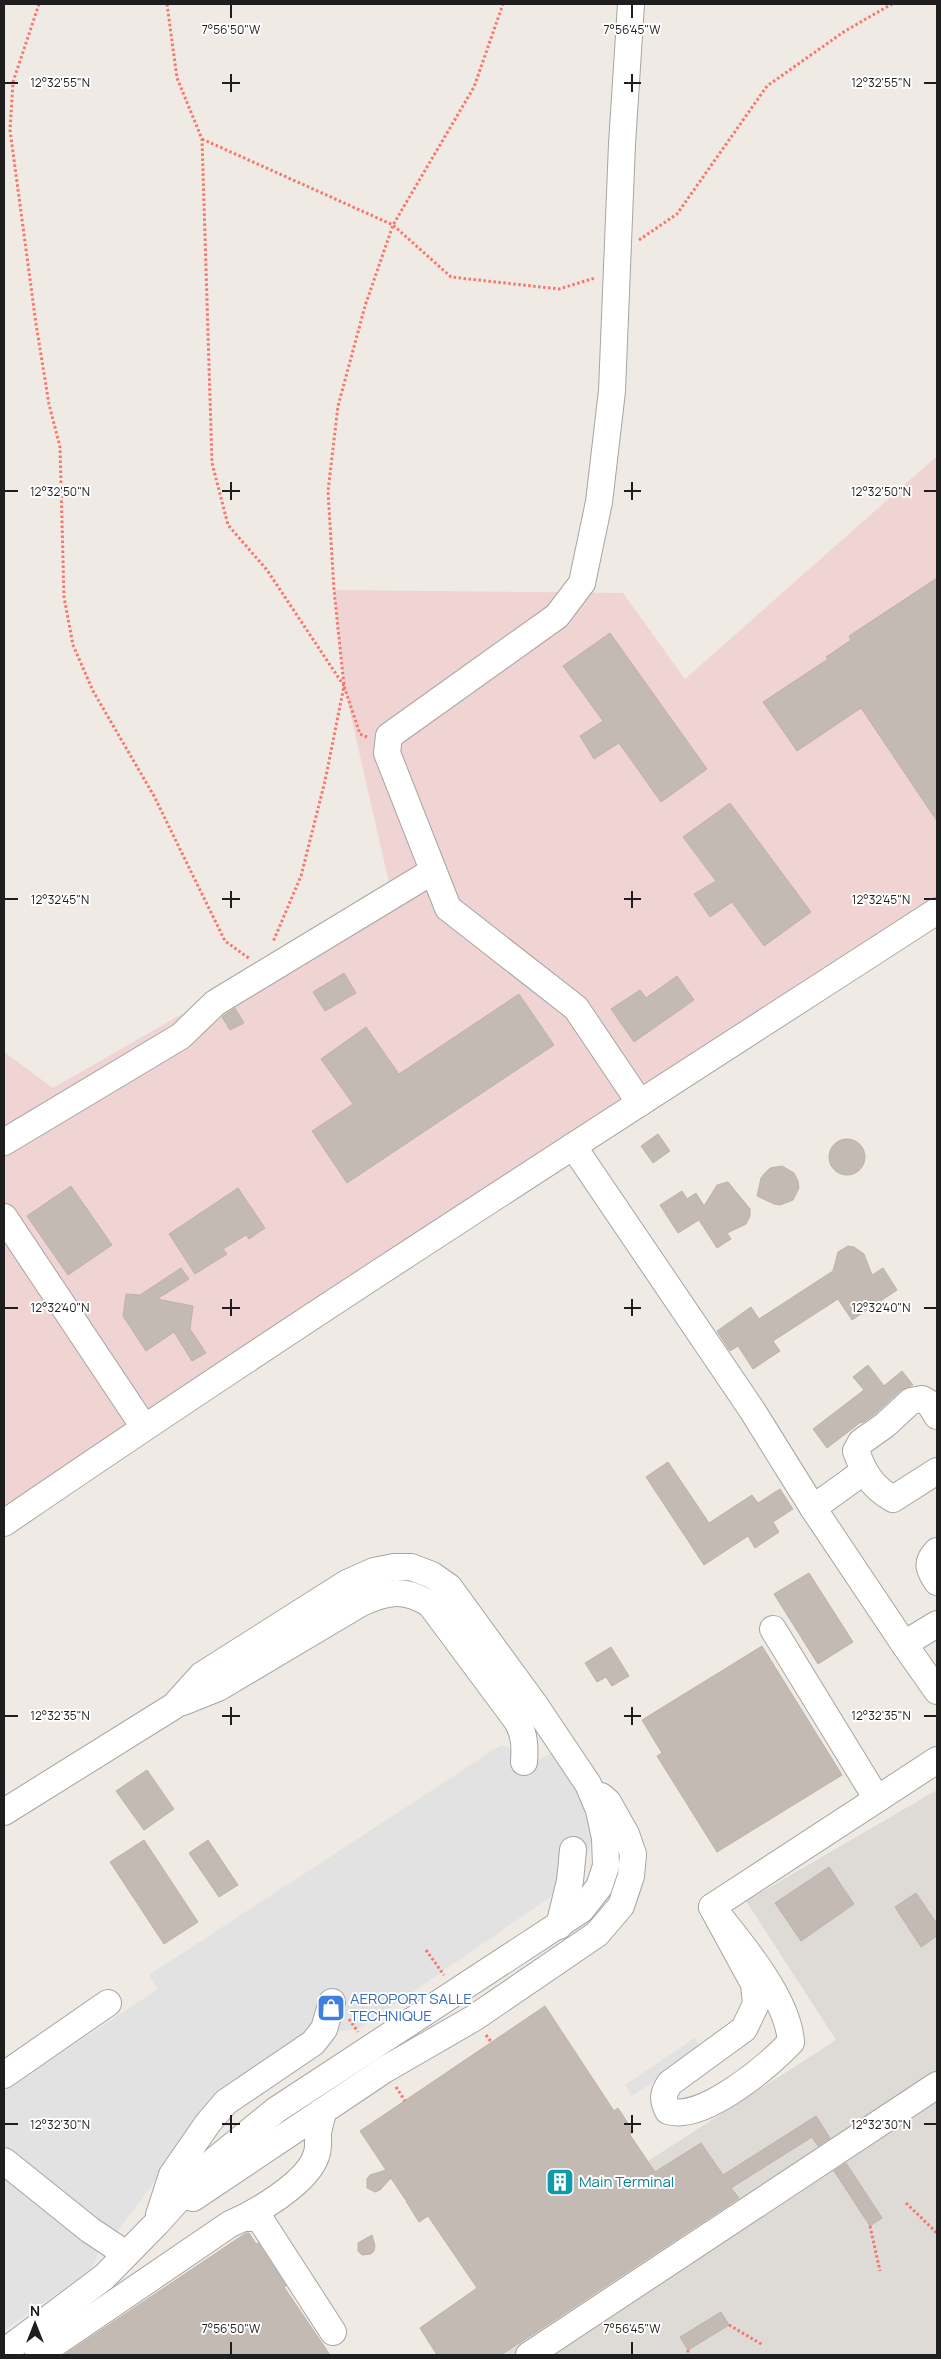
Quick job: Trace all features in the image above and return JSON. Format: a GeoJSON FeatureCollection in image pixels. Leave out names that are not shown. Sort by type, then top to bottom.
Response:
{"type":"FeatureCollection","features":[{"type":"Feature","properties":{"kind":"street"},"geometry":{"type":"LineString","coordinates":[[631,4],[616,272],[612,391],[599,502],[582,583],[557,616],[389,736],[388,753],[448,908],[576,1008],[640,1103]]}},
{"type":"Feature","properties":{"kind":"street"},"geometry":{"type":"LineString","coordinates":[[4,1142],[181,1036],[215,1003],[433,871]]}},
{"type":"Feature","properties":{"kind":"street"},"geometry":{"type":"LineString","coordinates":[[4,1523],[144,1427],[640,1103],[937,912]]}},
{"type":"Feature","properties":{"kind":"street"},"geometry":{"type":"LineString","coordinates":[[574,1146],[752,1410],[813,1508],[937,1691]]}},
{"type":"Feature","properties":{"kind":"street"},"geometry":{"type":"LineString","coordinates":[[4,1217],[144,1427]]}},
{"type":"Feature","properties":{"kind":"street"},"geometry":{"type":"LineString","coordinates":[[937,1416],[929,1403],[922,1399],[911,1401],[885,1425],[861,1442],[856,1451],[863,1472],[883,1493],[893,1499],[937,1471]]}},
{"type":"Feature","properties":{"kind":"street"},"geometry":{"type":"LineString","coordinates":[[813,1508],[863,1472]]}},
{"type":"Feature","properties":{"kind":"street"},"geometry":{"type":"LineString","coordinates":[[937,1551],[931,1557],[928,1564],[937,1582]]}},
{"type":"Feature","properties":{"kind":"street"},"geometry":{"type":"LineString","coordinates":[[4,2352],[104,2277],[157,2223],[210,2164],[276,2110],[581,1910],[599,1887],[606,1866],[603,1829],[599,1810],[588,1784],[535,1705],[449,1587],[432,1575],[412,1567],[394,1567],[374,1571],[347,1583],[202,1675],[174,1706]]}},
{"type":"Feature","properties":{"kind":"street"},"geometry":{"type":"LineString","coordinates":[[4,1812],[174,1706],[218,1688],[361,1603],[379,1595],[399,1592],[416,1596],[430,1604],[517,1721],[523,1731],[529,1766]]}},
{"type":"Feature","properties":{"kind":"street"},"geometry":{"type":"LineString","coordinates":[[904,1644],[937,1624]]}},
{"type":"Feature","properties":{"kind":"street"},"geometry":{"type":"LineString","coordinates":[[773,1629],[877,1799]]}},
{"type":"Feature","properties":{"kind":"street"},"geometry":{"type":"LineString","coordinates":[[712,1907],[937,1760]]}},
{"type":"Feature","properties":{"kind":"street"},"geometry":{"type":"LineString","coordinates":[[157,2223],[323,2110],[384,2070],[474,2018],[596,1934],[620,1906],[631,1876],[633,1854],[626,1834],[608,1802],[588,1784]]}},
{"type":"Feature","properties":{"kind":"street"},"geometry":{"type":"LineString","coordinates":[[559,1926],[570,1881],[573,1850]]}},
{"type":"Feature","properties":{"kind":"street"},"geometry":{"type":"LineString","coordinates":[[712,1907],[750,1954],[782,2008],[790,2025],[791,2042],[774,2060],[733,2089],[702,2108],[678,2114],[668,2111],[664,2102],[664,2092],[670,2083],[744,2029],[756,2004],[754,1984],[712,1907]]}},
{"type":"Feature","properties":{"kind":"street"},"geometry":{"type":"LineString","coordinates":[[157,2223],[172,2176],[208,2124],[318,2049],[330,2035],[335,2023],[335,2002]]}},
{"type":"Feature","properties":{"kind":"street"},"geometry":{"type":"LineString","coordinates":[[4,2075],[108,2003]]}},
{"type":"Feature","properties":{"kind":"street"},"geometry":{"type":"LineString","coordinates":[[528,2355],[937,2084]]}},
{"type":"Feature","properties":{"kind":"street"},"geometry":{"type":"LineString","coordinates":[[38,2355],[230,2224],[244,2218],[292,2186],[310,2170],[317,2154],[318,2131],[323,2110]]}},
{"type":"Feature","properties":{"kind":"street"},"geometry":{"type":"LineString","coordinates":[[4,2161],[90,2230],[126,2254]]}},
{"type":"Feature","properties":{"kind":"street"},"geometry":{"type":"LineString","coordinates":[[244,2218],[258,2218],[262,2222],[333,2332]]}},
{"type":"Feature","properties":{"kind":"path"},"geometry":{"type":"LineString","coordinates":[[39,4],[13,82],[10,130],[36,324],[49,404],[60,447],[64,597],[73,645],[93,691],[154,796],[225,941],[255,962]]}},
{"type":"Feature","properties":{"kind":"path"},"geometry":{"type":"LineString","coordinates":[[166,4],[177,78],[202,139],[212,463],[228,525],[267,570],[344,686],[325,781],[301,876],[270,950]]}},
{"type":"Feature","properties":{"kind":"path"},"geometry":{"type":"LineString","coordinates":[[388,747],[360,734],[344,686],[333,580],[329,482],[338,406],[365,306],[393,226],[474,87],[503,4]]}},
{"type":"Feature","properties":{"kind":"path"},"geometry":{"type":"LineString","coordinates":[[202,139],[393,226],[451,278],[559,289],[616,272],[640,240],[677,214],[767,86],[845,31],[892,4]]}},
{"type":"Feature","properties":{"kind":"path"},"geometry":{"type":"LineString","coordinates":[[906,2202],[937,2233]]}},
{"type":"Feature","properties":{"kind":"path"},"geometry":{"type":"LineString","coordinates":[[870,2226],[880,2271]]}},
{"type":"Feature","properties":{"kind":"path"},"geometry":{"type":"LineString","coordinates":[[728,2325],[763,2345]]}},
{"type":"Feature","properties":{"kind":"path"},"geometry":{"type":"LineString","coordinates":[[688,2350],[688,2355]]}},
{"type":"Feature","properties":{"kind":"shaded area"},"geometry":{"type":"Polygon","coordinates":[[[937,456],[937,913],[4,1528],[4,1052],[53,1088],[262,968],[390,887],[344,686],[334,590],[623,593],[685,679],[937,456]]]}},
{"type":"Feature","properties":{"kind":"shaded area"},"geometry":{"type":"Polygon","coordinates":[[[501,1745],[540,1759],[554,1752],[585,1802],[593,1834],[581,1876],[359,2029],[308,2034],[225,2088],[116,2233],[4,2145],[4,2091],[158,1989],[149,1975],[501,1745]]]}},
{"type":"Feature","properties":{"kind":"shaded area"},"geometry":{"type":"Polygon","coordinates":[[[937,1790],[937,2355],[437,2355],[420,2328],[477,2288],[429,2216],[419,2222],[360,2131],[545,2006],[606,2099],[599,2104],[606,2115],[618,2108],[633,2131],[630,2135],[648,2161],[836,2040],[746,1901],[937,1790]]]}},
{"type":"Feature","properties":{"kind":"shaded area"},"geometry":{"type":"Polygon","coordinates":[[[695,2038],[703,2050],[632,2096],[625,2085],[695,2038]]]}},
{"type":"Feature","properties":{"kind":"shaded area"},"geometry":{"type":"Polygon","coordinates":[[[4,2173],[98,2253],[91,2270],[4,2330],[4,2173]]]}},
{"type":"Feature","properties":{"kind":"building"},"geometry":{"type":"Polygon","coordinates":[[[937,578],[937,821],[861,708],[797,751],[763,702],[828,659],[826,657],[851,640],[849,636],[937,578]]]}},
{"type":"Feature","properties":{"kind":"building"},"geometry":{"type":"Polygon","coordinates":[[[610,633],[707,769],[661,802],[619,743],[594,759],[580,736],[603,721],[563,666],[610,633]]]}},
{"type":"Feature","properties":{"kind":"building"},"geometry":{"type":"Polygon","coordinates":[[[730,803],[811,912],[764,946],[732,902],[710,917],[694,894],[716,881],[683,837],[730,803]]]}},
{"type":"Feature","properties":{"kind":"building"},"geometry":{"type":"Polygon","coordinates":[[[344,973],[356,993],[325,1011],[313,992],[344,973]]]}},
{"type":"Feature","properties":{"kind":"building"},"geometry":{"type":"Polygon","coordinates":[[[677,976],[694,1000],[634,1042],[611,1009],[640,990],[646,998],[677,976]]]}},
{"type":"Feature","properties":{"kind":"building"},"geometry":{"type":"Polygon","coordinates":[[[519,994],[554,1045],[347,1183],[312,1131],[353,1104],[321,1059],[366,1027],[399,1074],[519,994]]]}},
{"type":"Feature","properties":{"kind":"building"},"geometry":{"type":"Polygon","coordinates":[[[235,1008],[244,1023],[230,1030],[222,1017],[235,1008]]]}},
{"type":"Feature","properties":{"kind":"building"},"geometry":{"type":"Polygon","coordinates":[[[658,1134],[670,1151],[653,1163],[641,1146],[658,1134]]]}},
{"type":"Feature","properties":{"kind":"building"},"geometry":{"type":"Polygon","coordinates":[[[847,1139],[860,1144],[865,1157],[860,1170],[847,1175],[834,1170],[829,1157],[834,1144],[847,1139]]]}},
{"type":"Feature","properties":{"kind":"building"},"geometry":{"type":"Polygon","coordinates":[[[782,1166],[794,1173],[798,1181],[799,1188],[793,1200],[780,1205],[757,1196],[761,1178],[765,1173],[770,1168],[782,1166]]]}},
{"type":"Feature","properties":{"kind":"building"},"geometry":{"type":"Polygon","coordinates":[[[728,1182],[750,1209],[750,1216],[746,1224],[727,1233],[731,1239],[717,1248],[699,1220],[678,1233],[660,1205],[682,1191],[687,1199],[696,1193],[704,1206],[717,1185],[728,1182]]]}},
{"type":"Feature","properties":{"kind":"building"},"geometry":{"type":"Polygon","coordinates":[[[71,1186],[112,1245],[68,1275],[27,1216],[71,1186]]]}},
{"type":"Feature","properties":{"kind":"building"},"geometry":{"type":"Polygon","coordinates":[[[238,1188],[265,1228],[249,1239],[246,1235],[223,1249],[227,1254],[195,1274],[169,1234],[238,1188]]]}},
{"type":"Feature","properties":{"kind":"building"},"geometry":{"type":"Polygon","coordinates":[[[848,1246],[854,1247],[864,1254],[872,1275],[883,1268],[897,1290],[852,1320],[838,1299],[773,1341],[780,1351],[753,1369],[738,1346],[730,1351],[717,1331],[751,1307],[759,1319],[833,1271],[838,1252],[848,1246]]]}},
{"type":"Feature","properties":{"kind":"building"},"geometry":{"type":"Polygon","coordinates":[[[181,1268],[189,1279],[157,1299],[193,1306],[190,1329],[206,1353],[192,1361],[174,1332],[146,1351],[123,1316],[126,1294],[140,1295],[181,1268]]]}},
{"type":"Feature","properties":{"kind":"building"},"geometry":{"type":"Polygon","coordinates":[[[868,1365],[884,1386],[902,1371],[913,1385],[901,1390],[876,1413],[827,1448],[813,1429],[864,1390],[853,1377],[868,1365]]]}},
{"type":"Feature","properties":{"kind":"building"},"geometry":{"type":"Polygon","coordinates":[[[668,1462],[709,1523],[752,1495],[758,1503],[780,1489],[793,1509],[773,1522],[779,1532],[755,1548],[748,1536],[704,1565],[646,1477],[668,1462]]]}},
{"type":"Feature","properties":{"kind":"building"},"geometry":{"type":"Polygon","coordinates":[[[809,1573],[853,1642],[818,1664],[774,1594],[809,1573]]]}},
{"type":"Feature","properties":{"kind":"building"},"geometry":{"type":"Polygon","coordinates":[[[762,1646],[842,1775],[717,1852],[657,1756],[662,1753],[642,1720],[762,1646]]]}},
{"type":"Feature","properties":{"kind":"building"},"geometry":{"type":"Polygon","coordinates":[[[611,1647],[629,1676],[612,1686],[606,1677],[597,1682],[585,1663],[611,1647]]]}},
{"type":"Feature","properties":{"kind":"building"},"geometry":{"type":"Polygon","coordinates":[[[147,1770],[174,1809],[144,1830],[116,1791],[147,1770]]]}},
{"type":"Feature","properties":{"kind":"building"},"geometry":{"type":"Polygon","coordinates":[[[144,1840],[198,1922],[164,1944],[110,1862],[144,1840]]]}},
{"type":"Feature","properties":{"kind":"building"},"geometry":{"type":"Polygon","coordinates":[[[208,1840],[238,1885],[219,1897],[189,1853],[208,1840]]]}},
{"type":"Feature","properties":{"kind":"building"},"geometry":{"type":"Polygon","coordinates":[[[829,1867],[854,1904],[801,1941],[775,1903],[829,1867]]]}},
{"type":"Feature","properties":{"kind":"building"},"geometry":{"type":"Polygon","coordinates":[[[916,1893],[937,1924],[937,1936],[921,1947],[895,1907],[916,1893]]]}},
{"type":"Feature","properties":{"kind":"building","name":"Main Terminal"},"geometry":{"type":"Polygon","coordinates":[[[545,2006],[614,2111],[618,2108],[633,2131],[630,2135],[655,2172],[701,2143],[723,2175],[816,2116],[830,2138],[818,2146],[812,2137],[731,2188],[739,2198],[501,2355],[437,2355],[420,2328],[477,2288],[428,2216],[419,2222],[406,2201],[408,2200],[405,2199],[391,2178],[380,2190],[375,2192],[367,2188],[367,2179],[370,2175],[386,2170],[360,2131],[545,2006]]]}},
{"type":"Feature","properties":{"kind":"building"},"geometry":{"type":"Polygon","coordinates":[[[846,2163],[882,2218],[870,2226],[834,2171],[846,2163]]]}},
{"type":"Feature","properties":{"kind":"building"},"geometry":{"type":"Polygon","coordinates":[[[246,2233],[249,2233],[256,2244],[258,2243],[286,2286],[284,2287],[330,2355],[64,2355],[246,2233]]]}},
{"type":"Feature","properties":{"kind":"building"},"geometry":{"type":"Polygon","coordinates":[[[372,2235],[375,2246],[374,2251],[371,2254],[362,2255],[358,2251],[358,2243],[372,2235]]]}},
{"type":"Feature","properties":{"kind":"building"},"geometry":{"type":"Polygon","coordinates":[[[721,2312],[729,2325],[688,2350],[680,2337],[721,2312]]]}},
{"type":"Feature","properties":{"kind":"place","name":"AEROPORT SALLE TECHNIQUE"},"geometry":{"type":"Point","coordinates":[331,2008]}},
{"type":"Feature","properties":{"kind":"place","name":"Main Terminal"},"geometry":{"type":"Point","coordinates":[560,2182]}}]}
